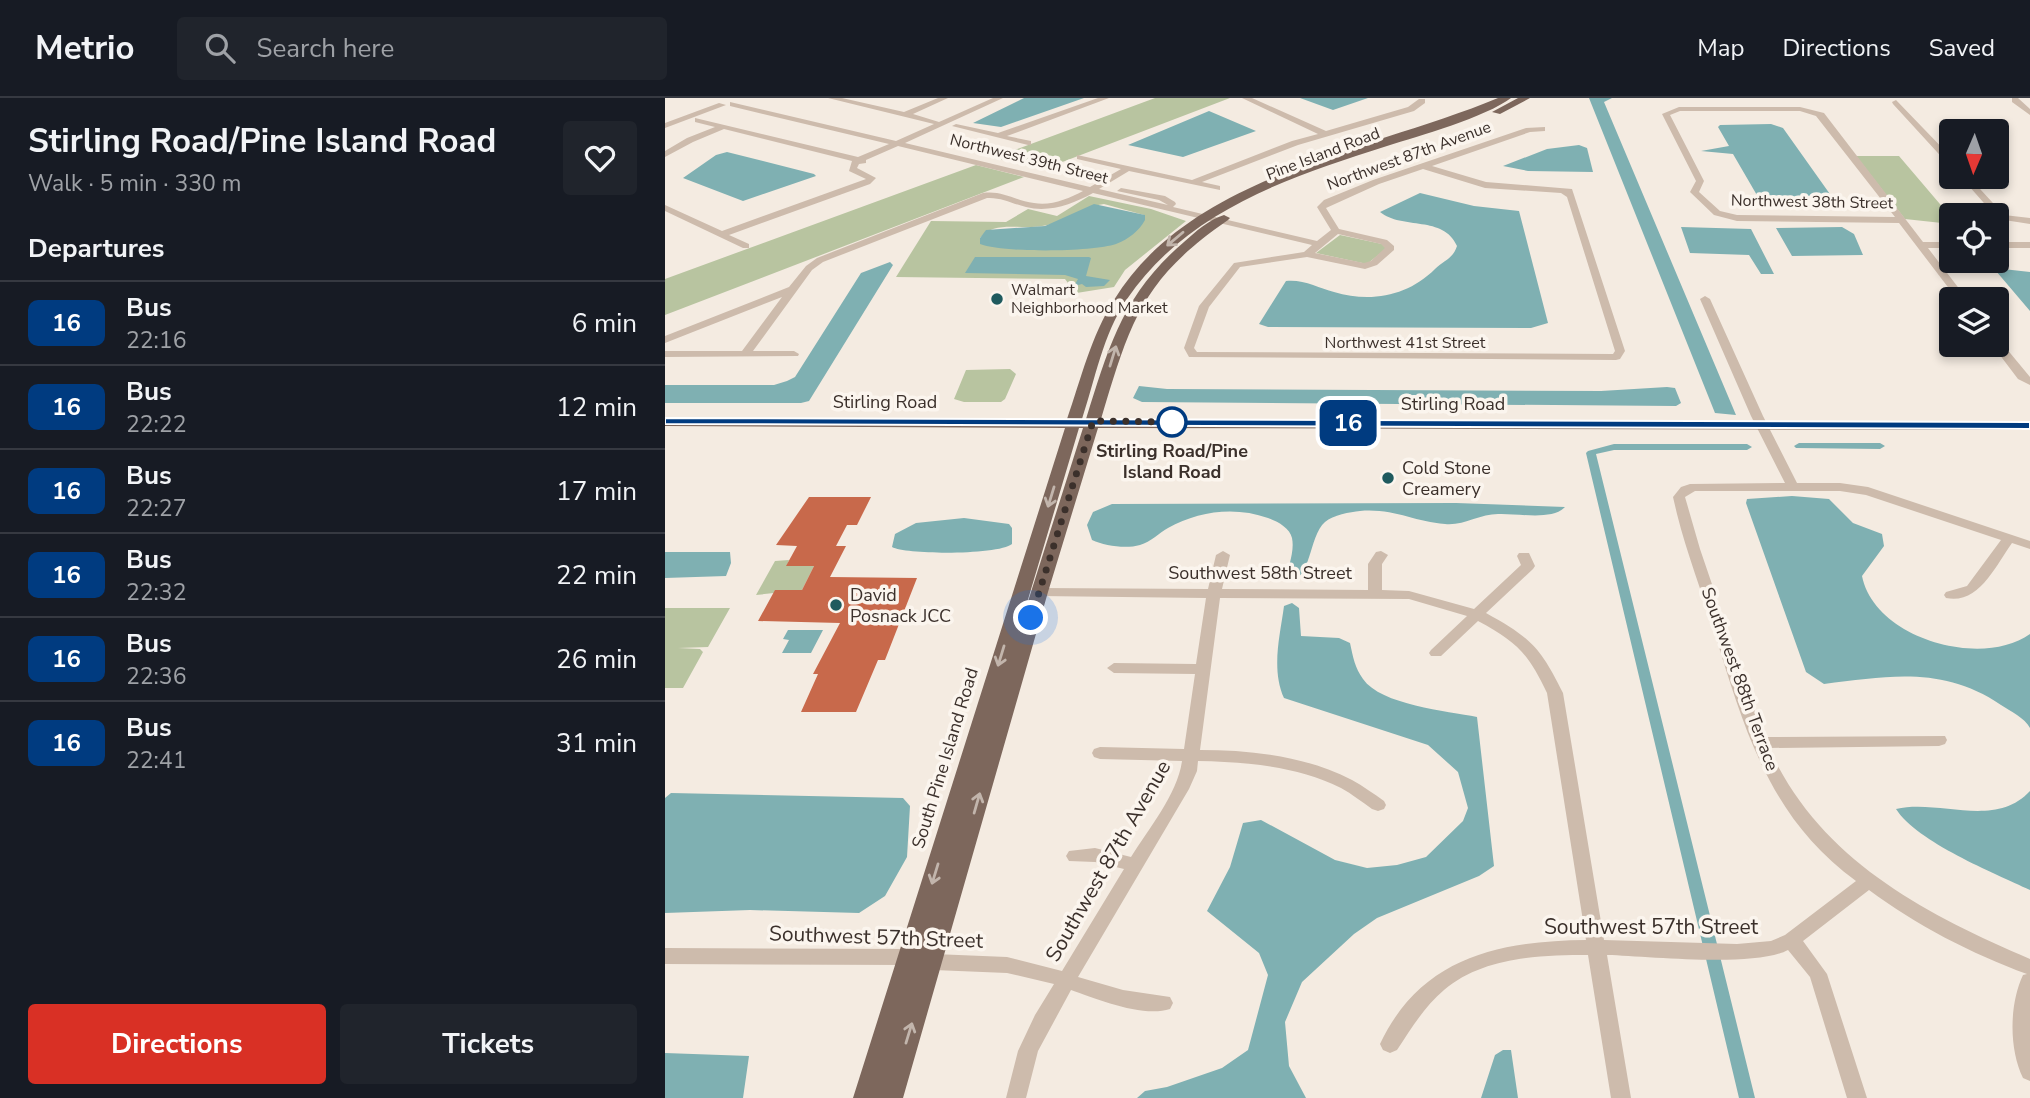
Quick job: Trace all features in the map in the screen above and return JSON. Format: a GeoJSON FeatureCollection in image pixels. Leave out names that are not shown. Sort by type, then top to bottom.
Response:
{"type":"FeatureCollection","features":[{"type":"Feature","properties":{"kind":"main road","name":"Pine Island Road"},"geometry":{"type":"LineString","coordinates":[[1072,427],[1105,328],[1121,298],[1163,249],[1305,167],[1453,120],[1506,98]]}},
{"type":"Feature","properties":{"kind":"main road","name":"Pine Island Road"},"geometry":{"type":"LineString","coordinates":[[1091,427],[1119,337],[1137,299],[1170,260],[1216,217],[1315,173],[1460,126],[1525,98]]}},
{"type":"Feature","properties":{"kind":"main road","name":"Stirling Road"},"geometry":{"type":"LineString","coordinates":[[665,422],[816,426],[1765,430],[2030,426]]}},
{"type":"Feature","properties":{"kind":"main road","name":"Stirling Road"},"geometry":{"type":"LineString","coordinates":[[665,430],[816,426]]}},
{"type":"Feature","properties":{"kind":"main road","name":"South Pine Island Road"},"geometry":{"type":"LineString","coordinates":[[890,1098],[920,960],[1072,427]]}},
{"type":"Feature","properties":{"kind":"main road","name":"South Pine Island Road"},"geometry":{"type":"LineString","coordinates":[[866,1098],[920,960],[1091,427]]}},
{"type":"Feature","properties":{"kind":"main road","name":"Stirling Road"},"geometry":{"type":"LineString","coordinates":[[1902,429],[2030,434]]}},
{"type":"Feature","properties":{"kind":"street"},"geometry":{"type":"LineString","coordinates":[[832,98],[936,122]]}},
{"type":"Feature","properties":{"kind":"street"},"geometry":{"type":"LineString","coordinates":[[905,115],[944,98]]}},
{"type":"Feature","properties":{"kind":"street"},"geometry":{"type":"LineString","coordinates":[[722,234],[872,178],[862,173],[859,167],[863,161],[999,98]]}},
{"type":"Feature","properties":{"kind":"street"},"geometry":{"type":"LineString","coordinates":[[905,142],[1006,98]]}},
{"type":"Feature","properties":{"kind":"street"},"geometry":{"type":"LineString","coordinates":[[998,136],[1105,98]]}},
{"type":"Feature","properties":{"kind":"street"},"geometry":{"type":"LineString","coordinates":[[1246,98],[1325,134]]}},
{"type":"Feature","properties":{"kind":"street"},"geometry":{"type":"LineString","coordinates":[[665,124],[718,102],[733,104],[744,99]]}},
{"type":"Feature","properties":{"kind":"street","name":"Northwest 39th Street"},"geometry":{"type":"LineString","coordinates":[[744,99],[905,142]]}},
{"type":"Feature","properties":{"kind":"street"},"geometry":{"type":"LineString","coordinates":[[2015,100],[2030,113]]}},
{"type":"Feature","properties":{"kind":"street"},"geometry":{"type":"LineString","coordinates":[[1192,183],[1325,134],[1411,109],[1422,101]]}},
{"type":"Feature","properties":{"kind":"street"},"geometry":{"type":"LineString","coordinates":[[1896,102],[1939,149]]}},
{"type":"Feature","properties":{"kind":"street","name":"Northwest 39th Street"},"geometry":{"type":"LineString","coordinates":[[733,104],[905,142],[1321,242]]}},
{"type":"Feature","properties":{"kind":"street","name":"Northwest 38th Street"},"geometry":{"type":"LineString","coordinates":[[1669,111],[1812,111],[1821,115],[1901,220],[1746,219],[1722,215],[1694,192],[1700,181],[1666,115],[1669,111]]}},
{"type":"Feature","properties":{"kind":"street"},"geometry":{"type":"LineString","coordinates":[[698,120],[863,161]]}},
{"type":"Feature","properties":{"kind":"street"},"geometry":{"type":"LineString","coordinates":[[665,155],[690,140],[724,126]]}},
{"type":"Feature","properties":{"kind":"street"},"geometry":{"type":"LineString","coordinates":[[956,126],[1028,143]]}},
{"type":"Feature","properties":{"kind":"street","name":"Northwest 87th Avenue"},"geometry":{"type":"LineString","coordinates":[[1336,231],[1320,207],[1354,190],[1529,130],[1542,129]]}},
{"type":"Feature","properties":{"kind":"street"},"geometry":{"type":"LineString","coordinates":[[1080,157],[1217,188]]}},
{"type":"Feature","properties":{"kind":"street","name":"Northwest 41st Street"},"geometry":{"type":"LineString","coordinates":[[1307,254],[1237,265],[1204,306],[1189,348],[1190,356],[1620,358],[1571,196],[1567,192],[1485,185],[1423,166]]}},
{"type":"Feature","properties":{"kind":"street"},"geometry":{"type":"LineString","coordinates":[[745,354],[792,289],[809,268],[820,260],[992,194],[1033,206],[1058,205],[1124,167]]}},
{"type":"Feature","properties":{"kind":"street","name":"Northwest 39th Street"},"geometry":{"type":"LineString","coordinates":[[1089,186],[1116,190],[1216,217]]}},
{"type":"Feature","properties":{"kind":"street"},"geometry":{"type":"LineString","coordinates":[[1976,189],[2001,217],[2013,221],[2030,221]]}},
{"type":"Feature","properties":{"kind":"street"},"geometry":{"type":"LineString","coordinates":[[665,208],[746,246]]}},
{"type":"Feature","properties":{"kind":"street"},"geometry":{"type":"LineString","coordinates":[[1901,220],[1953,287]]}},
{"type":"Feature","properties":{"kind":"street"},"geometry":{"type":"LineString","coordinates":[[1336,231],[1393,246],[1366,267],[1307,254],[1336,231]]}},
{"type":"Feature","properties":{"kind":"street"},"geometry":{"type":"LineString","coordinates":[[1921,244],[1939,245]]}},
{"type":"Feature","properties":{"kind":"street"},"geometry":{"type":"LineString","coordinates":[[2009,245],[2030,245]]}},
{"type":"Feature","properties":{"kind":"street"},"geometry":{"type":"LineString","coordinates":[[665,340],[792,289]]}},
{"type":"Feature","properties":{"kind":"street"},"geometry":{"type":"LineString","coordinates":[[1705,299],[1793,487],[1840,488],[1881,494],[2030,545]]}},
{"type":"Feature","properties":{"kind":"street"},"geometry":{"type":"LineString","coordinates":[[665,354],[794,354]]}},
{"type":"Feature","properties":{"kind":"street"},"geometry":{"type":"LineString","coordinates":[[2007,357],[2022,377],[2030,382]]}},
{"type":"Feature","properties":{"kind":"street","name":"Southwest 88th Terrace"},"geometry":{"type":"LineString","coordinates":[[1793,487],[1685,489],[1679,500],[1759,743],[1779,786],[1824,841],[1868,881]]}},
{"type":"Feature","properties":{"kind":"street"},"geometry":{"type":"LineString","coordinates":[[1951,595],[1972,589],[2008,539]]}},
{"type":"Feature","properties":{"kind":"street","name":"Southwest 87th Avenue"},"geometry":{"type":"LineString","coordinates":[[1016,1098],[1028,1051],[1066,981],[1181,789],[1193,755],[1214,592],[1223,555]]}},
{"type":"Feature","properties":{"kind":"street"},"geometry":{"type":"LineString","coordinates":[[1375,592],[1375,564],[1381,555]]}},
{"type":"Feature","properties":{"kind":"street"},"geometry":{"type":"LineString","coordinates":[[1436,653],[1528,566],[1524,556]]}},
{"type":"Feature","properties":{"kind":"street","name":"Southwest 58th Street"},"geometry":{"type":"LineString","coordinates":[[1039,592],[1375,592],[1420,597],[1477,614],[1521,640],[1540,662],[1556,693],[1621,1098]]}},
{"type":"Feature","properties":{"kind":"street"},"geometry":{"type":"LineString","coordinates":[[1114,668],[1204,668]]}},
{"type":"Feature","properties":{"kind":"street"},"geometry":{"type":"LineString","coordinates":[[1759,743],[1939,740]]}},
{"type":"Feature","properties":{"kind":"street"},"geometry":{"type":"LineString","coordinates":[[1100,753],[1270,758],[1294,763],[1348,784],[1378,805]]}},
{"type":"Feature","properties":{"kind":"street"},"geometry":{"type":"LineString","coordinates":[[1075,856],[1095,855],[1135,865]]}},
{"type":"Feature","properties":{"kind":"street"},"geometry":{"type":"LineString","coordinates":[[1868,881],[1936,924],[2030,967]]}},
{"type":"Feature","properties":{"kind":"street","name":"Southwest 57th Street"},"geometry":{"type":"LineString","coordinates":[[1390,1044],[1417,1004],[1445,978],[1470,963],[1523,950],[1774,949],[1791,940],[1868,881]]}},
{"type":"Feature","properties":{"kind":"street"},"geometry":{"type":"LineString","coordinates":[[1791,940],[1818,974],[1857,1098]]}},
{"type":"Feature","properties":{"kind":"street","name":"Southwest 57th Street"},"geometry":{"type":"LineString","coordinates":[[665,956],[920,960],[1006,965],[1139,1003],[1163,1003]]}},
{"type":"Feature","properties":{"kind":"street"},"geometry":{"type":"LineString","coordinates":[[2030,981],[2022,1029],[2023,1048],[2030,1072]]}},
{"type":"Feature","properties":{"kind":"green space"},"geometry":{"type":"Polygon","coordinates":[[[1155,98],[1230,98],[1044,169],[993,158],[1155,98]]]}},
{"type":"Feature","properties":{"kind":"green space"},"geometry":{"type":"Polygon","coordinates":[[[1856,156],[1899,156],[1939,203],[1939,223],[1905,219],[1856,156]]]}},
{"type":"Feature","properties":{"kind":"green space"},"geometry":{"type":"Polygon","coordinates":[[[976,165],[1024,177],[665,315],[665,279],[976,165]]]}},
{"type":"Feature","properties":{"kind":"green space"},"geometry":{"type":"Polygon","coordinates":[[[1089,196],[1151,209],[1186,221],[1125,270],[1114,287],[1064,295],[1060,290],[1068,283],[1065,279],[896,277],[931,221],[1006,222],[1028,209],[1057,216],[1089,196]],[[1104,204],[1087,208],[1051,224],[1000,227],[986,232],[980,238],[1078,249],[1144,215],[1104,204]]]}},
{"type":"Feature","properties":{"kind":"green space"},"geometry":{"type":"Polygon","coordinates":[[[1340,235],[1382,244],[1387,248],[1367,264],[1316,253],[1340,235]]]}},
{"type":"Feature","properties":{"kind":"green space"},"geometry":{"type":"Polygon","coordinates":[[[1010,369],[1016,374],[1005,399],[1001,402],[964,402],[954,399],[966,370],[1010,369]]]}},
{"type":"Feature","properties":{"kind":"green space"},"geometry":{"type":"Polygon","coordinates":[[[789,560],[787,566],[814,566],[802,590],[756,595],[775,561],[789,560]]]}},
{"type":"Feature","properties":{"kind":"green space"},"geometry":{"type":"Polygon","coordinates":[[[665,608],[730,608],[708,647],[678,648],[700,649],[703,652],[683,688],[665,688],[665,608]]]}},
{"type":"Feature","properties":{"kind":"water"},"geometry":{"type":"Polygon","coordinates":[[[1024,98],[1084,98],[1001,127],[973,123],[1024,98]]]}},
{"type":"Feature","properties":{"kind":"water"},"geometry":{"type":"Polygon","coordinates":[[[1300,98],[1368,98],[1333,110],[1300,98]]]}},
{"type":"Feature","properties":{"kind":"water"},"geometry":{"type":"Polygon","coordinates":[[[1589,98],[1612,98],[1604,102],[1736,415],[1715,413],[1589,98]]]}},
{"type":"Feature","properties":{"kind":"water"},"geometry":{"type":"Polygon","coordinates":[[[1209,111],[1256,131],[1183,157],[1128,145],[1209,111]]]}},
{"type":"Feature","properties":{"kind":"water"},"geometry":{"type":"Polygon","coordinates":[[[1771,124],[1783,128],[1832,197],[1758,197],[1733,154],[1701,151],[1729,146],[1718,127],[1771,124]]]}},
{"type":"Feature","properties":{"kind":"water"},"geometry":{"type":"Polygon","coordinates":[[[1579,145],[1587,148],[1593,172],[1528,171],[1503,166],[1547,149],[1579,145]]]}},
{"type":"Feature","properties":{"kind":"water"},"geometry":{"type":"Polygon","coordinates":[[[727,152],[816,176],[743,201],[683,178],[716,155],[727,152]]]}},
{"type":"Feature","properties":{"kind":"water"},"geometry":{"type":"Polygon","coordinates":[[[1420,193],[1474,206],[1519,211],[1548,323],[1531,328],[1268,327],[1259,324],[1286,281],[1305,283],[1348,295],[1375,297],[1413,286],[1448,259],[1457,246],[1443,230],[1399,221],[1380,212],[1420,193]]]}},
{"type":"Feature","properties":{"kind":"water"},"geometry":{"type":"Polygon","coordinates":[[[1094,204],[1145,215],[1145,220],[1129,237],[1104,247],[1027,250],[980,244],[980,238],[986,230],[1045,226],[1094,204]]]}},
{"type":"Feature","properties":{"kind":"water"},"geometry":{"type":"Polygon","coordinates":[[[1681,227],[1751,229],[1774,274],[1761,274],[1749,255],[1690,253],[1681,227]]]}},
{"type":"Feature","properties":{"kind":"water"},"geometry":{"type":"Polygon","coordinates":[[[1842,227],[1854,234],[1863,255],[1792,256],[1776,228],[1842,227]]]}},
{"type":"Feature","properties":{"kind":"water"},"geometry":{"type":"Polygon","coordinates":[[[975,257],[1089,257],[1091,258],[1086,276],[1110,280],[1104,286],[1086,287],[1082,284],[1074,286],[1078,279],[1065,275],[965,273],[975,257]]]}},
{"type":"Feature","properties":{"kind":"water"},"geometry":{"type":"Polygon","coordinates":[[[890,262],[893,265],[809,401],[665,403],[665,385],[774,385],[795,377],[861,273],[890,262]]]}},
{"type":"Feature","properties":{"kind":"water"},"geometry":{"type":"Polygon","coordinates":[[[2009,270],[2030,272],[2030,311],[1998,273],[2009,273],[2009,270]]]}},
{"type":"Feature","properties":{"kind":"water"},"geometry":{"type":"Polygon","coordinates":[[[1139,386],[1167,389],[1601,391],[1667,387],[1675,388],[1681,403],[1676,406],[1142,402],[1133,398],[1139,386]]]}},
{"type":"Feature","properties":{"kind":"water"},"geometry":{"type":"Polygon","coordinates":[[[1792,496],[1829,499],[1853,523],[1882,534],[1884,546],[1862,576],[1871,598],[1886,616],[1908,631],[1932,641],[1958,647],[1985,648],[2009,644],[2030,634],[2030,728],[2021,718],[2001,705],[1958,684],[1937,679],[1894,677],[1824,684],[1806,672],[1746,503],[1747,499],[1792,496]]]}},
{"type":"Feature","properties":{"kind":"water"},"geometry":{"type":"Polygon","coordinates":[[[1456,503],[1565,507],[1552,514],[1491,515],[1452,524],[1434,523],[1383,511],[1342,514],[1325,522],[1315,538],[1306,567],[1295,579],[1287,581],[1292,549],[1291,534],[1279,523],[1255,514],[1230,511],[1204,514],[1168,528],[1144,544],[1128,547],[1092,540],[1087,525],[1093,512],[1112,504],[1456,503]]]}},
{"type":"Feature","properties":{"kind":"water"},"geometry":{"type":"Polygon","coordinates":[[[964,518],[1009,524],[1012,528],[1012,544],[1004,548],[953,553],[901,550],[892,547],[895,534],[916,523],[964,518]]]}},
{"type":"Feature","properties":{"kind":"water"},"geometry":{"type":"Polygon","coordinates":[[[665,552],[730,552],[731,563],[726,576],[665,578],[665,552]]]}},
{"type":"Feature","properties":{"kind":"water"},"geometry":{"type":"Polygon","coordinates":[[[1292,603],[1299,608],[1301,636],[1339,638],[1350,643],[1358,671],[1372,688],[1415,706],[1477,717],[1494,866],[1479,876],[1377,918],[1354,934],[1302,982],[1285,1022],[1289,1066],[1306,1098],[1137,1098],[1145,1091],[1167,1087],[1222,1068],[1248,1050],[1268,975],[1259,953],[1207,911],[1230,867],[1243,823],[1261,820],[1335,860],[1367,868],[1397,865],[1426,857],[1463,821],[1468,808],[1458,772],[1428,745],[1284,698],[1278,676],[1278,652],[1284,606],[1292,603]]]}},
{"type":"Feature","properties":{"kind":"water"},"geometry":{"type":"Polygon","coordinates":[[[788,630],[823,630],[811,653],[782,653],[789,640],[783,639],[788,630]]]}},
{"type":"Feature","properties":{"kind":"water"},"geometry":{"type":"Polygon","coordinates":[[[2030,791],[2030,890],[1938,845],[1906,821],[1896,809],[1931,807],[1984,811],[2016,802],[2030,791]]]}},
{"type":"Feature","properties":{"kind":"water"},"geometry":{"type":"Polygon","coordinates":[[[671,793],[903,798],[910,806],[907,857],[885,896],[859,913],[750,910],[665,913],[665,798],[671,793]]]}},
{"type":"Feature","properties":{"kind":"water"},"geometry":{"type":"Polygon","coordinates":[[[1503,1050],[1511,1050],[1518,1098],[1481,1098],[1495,1055],[1503,1050]]]}},
{"type":"Feature","properties":{"kind":"water"},"geometry":{"type":"Polygon","coordinates":[[[665,1053],[749,1056],[743,1098],[665,1098],[665,1053]]]}},
{"type":"Feature","properties":{"kind":"building","name":"David Posnack JCC"},"geometry":{"type":"Polygon","coordinates":[[[809,497],[871,497],[857,525],[847,525],[836,546],[846,546],[830,577],[917,578],[885,660],[878,660],[856,712],[801,712],[818,674],[813,674],[840,623],[758,621],[775,590],[802,590],[814,566],[786,566],[797,546],[776,545],[809,497]]]}},
{"type":"Feature","properties":{"kind":"waterway"},"geometry":{"type":"LineString","coordinates":[[1799,446],[1880,446]]}},
{"type":"Feature","properties":{"kind":"waterway"},"geometry":{"type":"LineString","coordinates":[[1747,447],[1614,447],[1591,453],[1747,1098]]}},
{"type":"Feature","properties":{"kind":"bus line","name":"16"},"geometry":{"type":"LineString","coordinates":[[665,422],[1111,421],[2030,426]]}},
{"type":"Feature","properties":{"kind":"place","name":"Walmart Neighborhood Market"},"geometry":{"type":"Point","coordinates":[997,299]}},
{"type":"Feature","properties":{"kind":"place","name":"Stirling Road/Pine Island Road"},"geometry":{"type":"Point","coordinates":[1172,422]}},
{"type":"Feature","properties":{"kind":"place","name":"Cold Stone Creamery"},"geometry":{"type":"Point","coordinates":[1388,478]}},
{"type":"Feature","properties":{"kind":"place","name":"David Posnack JCC"},"geometry":{"type":"Point","coordinates":[836,605]}},
{"type":"Feature","properties":{"kind":"route"},"geometry":{"type":"LineString","coordinates":[[1031,618],[1093,421],[1183,422],[1172,422]]}}]}
